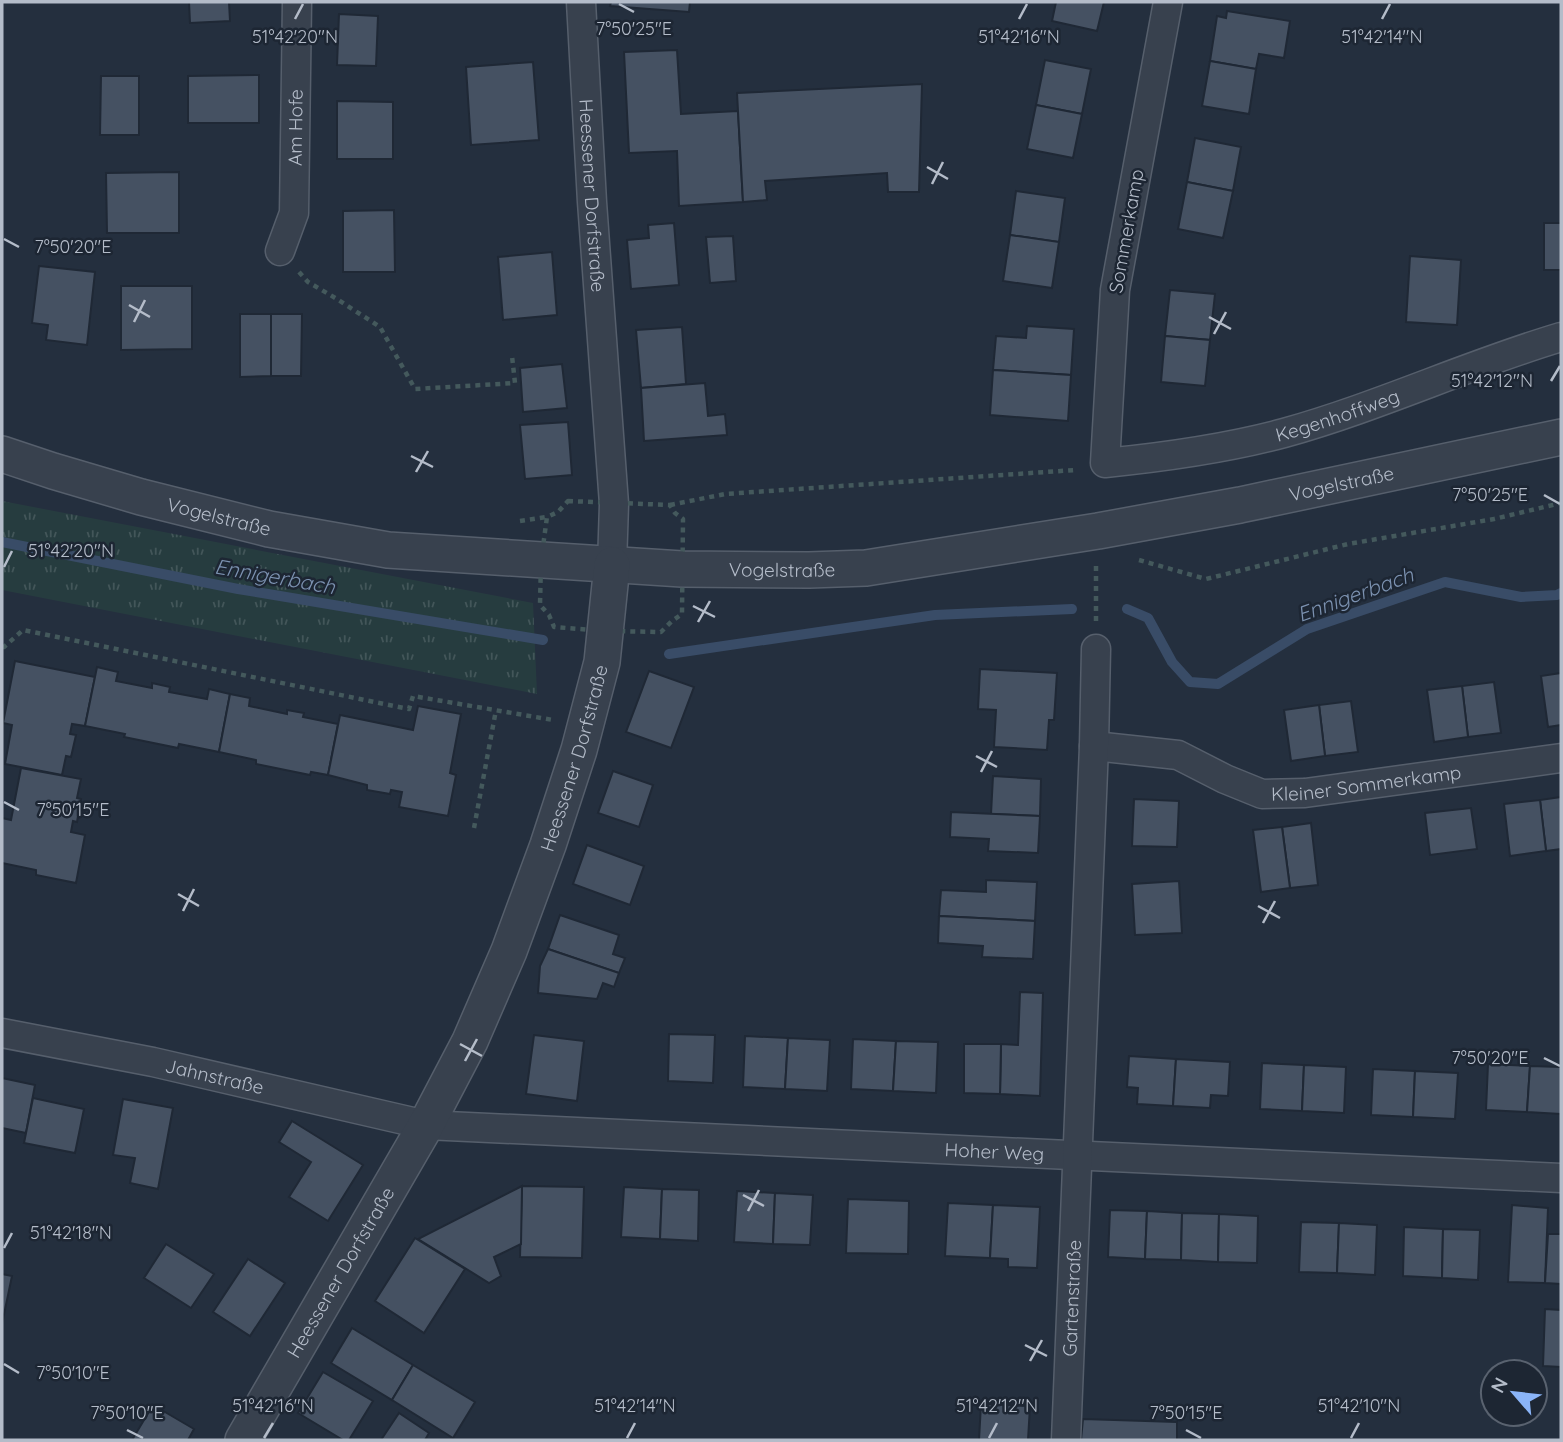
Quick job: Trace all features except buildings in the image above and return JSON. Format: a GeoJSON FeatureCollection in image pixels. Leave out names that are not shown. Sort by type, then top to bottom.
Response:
{"type":"FeatureCollection","features":[{"type":"Feature","properties":{"kind":"street","name":"Am Hofe"},"geometry":{"type":"LineString","coordinates":[[280,251],[294,214],[297,2]]}},
{"type":"Feature","properties":{"kind":"street","name":"Heessener Dorfstraße"},"geometry":{"type":"LineString","coordinates":[[243,1440],[426,1125],[470,1041],[509,951],[548,845],[603,662],[612,565],[614,504],[581,2]]}},
{"type":"Feature","properties":{"kind":"street","name":"Sommerkamp"},"geometry":{"type":"LineString","coordinates":[[1105,463],[1115,290],[1168,2]]}},
{"type":"Feature","properties":{"kind":"street","name":"Kegenhoffweg"},"geometry":{"type":"LineString","coordinates":[[1105,463],[1186,454],[1284,433],[1561,337]]}},
{"type":"Feature","properties":{"kind":"street","name":"Vogelstraße"},"geometry":{"type":"LineString","coordinates":[[2,454],[141,497],[269,528],[388,550],[612,565],[809,570],[866,568],[1084,533],[1240,505],[1561,437]]}},
{"type":"Feature","properties":{"kind":"street"},"geometry":{"type":"LineString","coordinates":[[1077,1155],[1096,649]]}},
{"type":"Feature","properties":{"kind":"street","name":"Kleiner Sommerkamp"},"geometry":{"type":"LineString","coordinates":[[1094,746],[1178,755],[1262,794],[1305,793],[1561,758]]}},
{"type":"Feature","properties":{"kind":"street","name":"Jahnstraße"},"geometry":{"type":"LineString","coordinates":[[2,1033],[153,1062],[426,1125]]}},
{"type":"Feature","properties":{"kind":"street","name":"Hoher Weg"},"geometry":{"type":"LineString","coordinates":[[426,1125],[1561,1178]]}},
{"type":"Feature","properties":{"kind":"street","name":"Gartenstraße"},"geometry":{"type":"LineString","coordinates":[[1066,1440],[1077,1155]]}},
{"type":"Feature","properties":{"kind":"path"},"geometry":{"type":"LineString","coordinates":[[280,251],[308,282],[380,327],[415,389],[515,383],[512,356]]}},
{"type":"Feature","properties":{"kind":"path"},"geometry":{"type":"LineString","coordinates":[[670,505],[726,494],[1074,470],[1105,463]]}},
{"type":"Feature","properties":{"kind":"path"},"geometry":{"type":"LineString","coordinates":[[1129,560],[1141,560],[1206,579],[1348,544],[1494,519],[1561,503]]}},
{"type":"Feature","properties":{"kind":"path"},"geometry":{"type":"LineString","coordinates":[[513,522],[547,517]]}},
{"type":"Feature","properties":{"kind":"path"},"geometry":{"type":"LineString","coordinates":[[2,646],[23,630],[409,709],[412,696],[585,725]]}},
{"type":"Feature","properties":{"kind":"path"},"geometry":{"type":"LineString","coordinates":[[474,828],[496,710]]}},
{"type":"Feature","properties":{"kind":"green space"},"geometry":{"type":"Polygon","coordinates":[[[2,501],[533,603],[537,694],[2,590],[2,501]]]}},
{"type":"Feature","properties":{"kind":"waterway","name":"Ennigerbach"},"geometry":{"type":"LineString","coordinates":[[2,542],[238,589],[543,640]]}},
{"type":"Feature","properties":{"kind":"waterway","name":"Ennigerbach"},"geometry":{"type":"LineString","coordinates":[[1127,609],[1148,618],[1172,662],[1190,682],[1218,684],[1307,629],[1445,582],[1521,597],[1561,593]]}},
{"type":"Feature","properties":{"kind":"waterway","name":"Ennigerbach"},"geometry":{"type":"LineString","coordinates":[[669,654],[935,615],[1072,609]]}}]}
